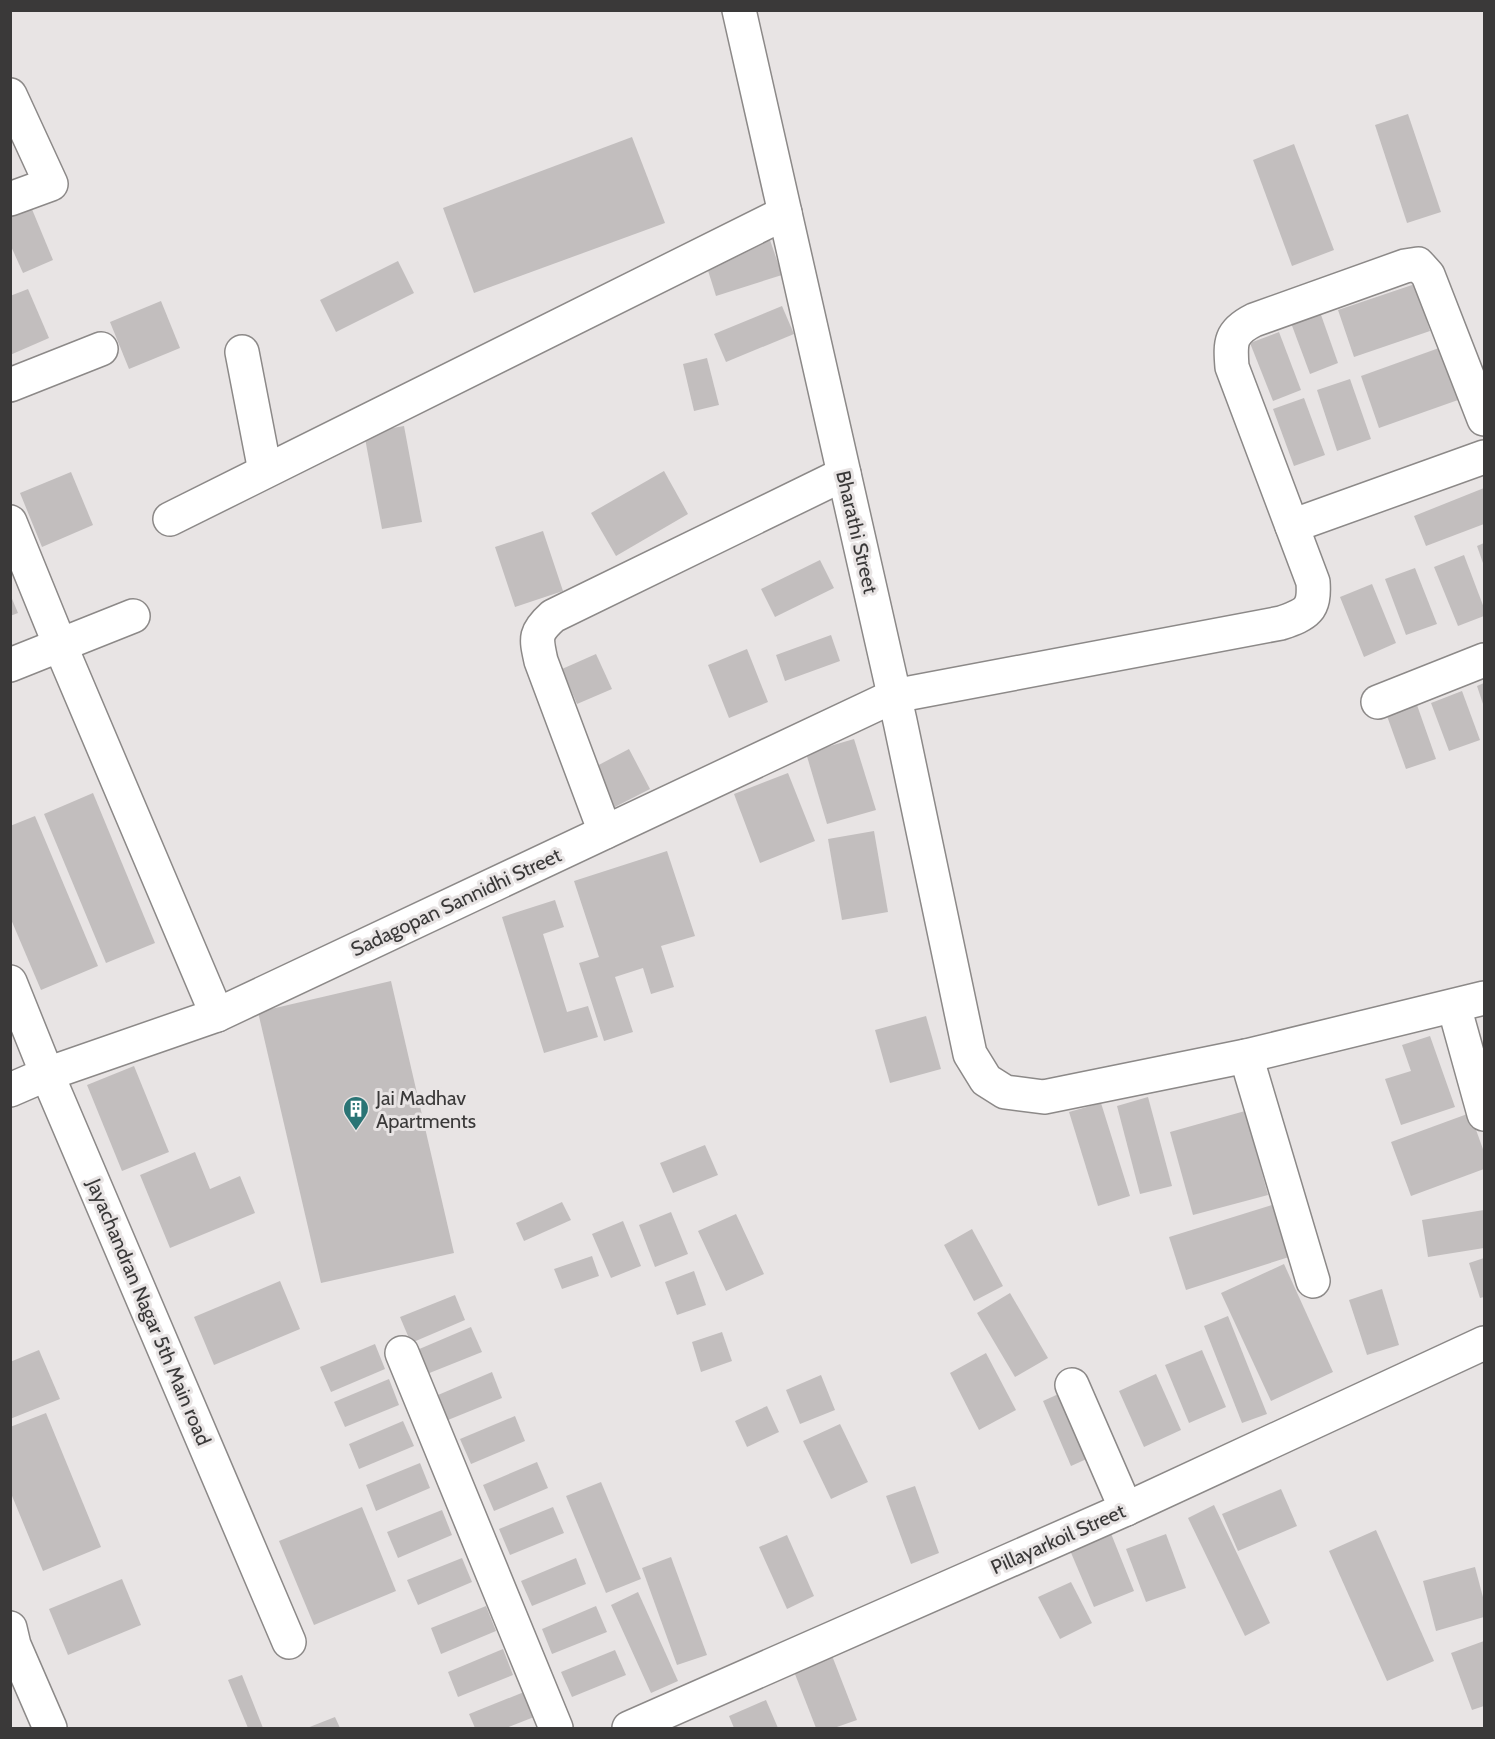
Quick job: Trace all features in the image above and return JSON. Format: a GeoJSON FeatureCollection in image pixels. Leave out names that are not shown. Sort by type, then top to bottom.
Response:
{"type":"FeatureCollection","features":[{"type":"Feature","properties":{"kind":"street","name":"Bharathi Street"},"geometry":{"type":"LineString","coordinates":[[739,10],[894,696],[970,1054],[986,1080],[1005,1092],[1044,1097],[1246,1056],[1469,1002]]}},
{"type":"Feature","properties":{"kind":"street"},"geometry":{"type":"LineString","coordinates":[[10,95],[51,184],[10,199]]}},
{"type":"Feature","properties":{"kind":"street"},"geometry":{"type":"LineString","coordinates":[[171,519],[785,213]]}},
{"type":"Feature","properties":{"kind":"street","name":"Sadagopan Sannidhi Street"},"geometry":{"type":"LineString","coordinates":[[10,1090],[47,1074],[217,1015],[894,696],[1298,618],[1309,609],[1314,598],[1313,582],[1232,367],[1230,346],[1236,332],[1254,320],[1405,266],[1418,264],[1428,274],[1485,419]]}},
{"type":"Feature","properties":{"kind":"street"},"geometry":{"type":"LineString","coordinates":[[10,385],[101,349]]}},
{"type":"Feature","properties":{"kind":"street"},"geometry":{"type":"LineString","coordinates":[[242,352],[265,471]]}},
{"type":"Feature","properties":{"kind":"street"},"geometry":{"type":"LineString","coordinates":[[1292,526],[1485,457]]}},
{"type":"Feature","properties":{"kind":"street"},"geometry":{"type":"LineString","coordinates":[[605,832],[541,662],[537,641],[540,628],[553,616],[844,474]]}},
{"type":"Feature","properties":{"kind":"street"},"geometry":{"type":"LineString","coordinates":[[10,522],[217,1015]]}},
{"type":"Feature","properties":{"kind":"street"},"geometry":{"type":"LineString","coordinates":[[10,665],[133,616]]}},
{"type":"Feature","properties":{"kind":"street"},"geometry":{"type":"LineString","coordinates":[[1378,702],[1485,660]]}},
{"type":"Feature","properties":{"kind":"street","name":"Jayachandran Nagar 5th Main road"},"geometry":{"type":"LineString","coordinates":[[10,982],[289,1642]]}},
{"type":"Feature","properties":{"kind":"street"},"geometry":{"type":"LineString","coordinates":[[1469,1002],[1485,1114]]}},
{"type":"Feature","properties":{"kind":"street"},"geometry":{"type":"LineString","coordinates":[[1246,1056],[1313,1281]]}},
{"type":"Feature","properties":{"kind":"street","name":"Pillayarkoil Street"},"geometry":{"type":"LineString","coordinates":[[629,1728],[1126,1509],[1485,1343]]}},
{"type":"Feature","properties":{"kind":"street"},"geometry":{"type":"LineString","coordinates":[[402,1353],[556,1728]]}},
{"type":"Feature","properties":{"kind":"street"},"geometry":{"type":"LineString","coordinates":[[1072,1385],[1126,1509]]}},
{"type":"Feature","properties":{"kind":"street"},"geometry":{"type":"LineString","coordinates":[[12,1640],[50,1728]]}},
{"type":"Feature","properties":{"kind":"building"},"geometry":{"type":"Polygon","coordinates":[[[1408,114],[1441,212],[1407,223],[1375,125],[1408,114]]]}},
{"type":"Feature","properties":{"kind":"building"},"geometry":{"type":"Polygon","coordinates":[[[632,137],[665,223],[474,293],[443,208],[632,137]]]}},
{"type":"Feature","properties":{"kind":"building"},"geometry":{"type":"Polygon","coordinates":[[[1294,144],[1334,250],[1292,266],[1253,160],[1294,144]]]}},
{"type":"Feature","properties":{"kind":"building"},"geometry":{"type":"Polygon","coordinates":[[[29,202],[53,260],[23,273],[10,244],[10,210],[29,202]]]}},
{"type":"Feature","properties":{"kind":"building"},"geometry":{"type":"Polygon","coordinates":[[[770,240],[782,275],[716,296],[705,261],[770,240]]]}},
{"type":"Feature","properties":{"kind":"building"},"geometry":{"type":"Polygon","coordinates":[[[398,261],[414,293],[336,332],[320,300],[398,261]]]}},
{"type":"Feature","properties":{"kind":"building"},"geometry":{"type":"Polygon","coordinates":[[[1415,284],[1430,331],[1354,357],[1338,310],[1415,284]]]}},
{"type":"Feature","properties":{"kind":"building"},"geometry":{"type":"Polygon","coordinates":[[[28,289],[49,338],[10,355],[10,296],[28,289]]]}},
{"type":"Feature","properties":{"kind":"building"},"geometry":{"type":"Polygon","coordinates":[[[161,301],[180,348],[129,369],[110,322],[161,301]]]}},
{"type":"Feature","properties":{"kind":"building"},"geometry":{"type":"Polygon","coordinates":[[[782,306],[794,334],[726,362],[714,334],[782,306]]]}},
{"type":"Feature","properties":{"kind":"building"},"geometry":{"type":"Polygon","coordinates":[[[1320,312],[1338,363],[1310,374],[1291,323],[1320,312]]]}},
{"type":"Feature","properties":{"kind":"building"},"geometry":{"type":"Polygon","coordinates":[[[1279,332],[1301,390],[1273,401],[1250,343],[1279,332]]]}},
{"type":"Feature","properties":{"kind":"building"},"geometry":{"type":"Polygon","coordinates":[[[1439,348],[1458,400],[1379,428],[1361,376],[1439,348]]]}},
{"type":"Feature","properties":{"kind":"building"},"geometry":{"type":"Polygon","coordinates":[[[707,358],[719,405],[694,411],[683,364],[707,358]]]}},
{"type":"Feature","properties":{"kind":"building"},"geometry":{"type":"Polygon","coordinates":[[[1350,379],[1371,439],[1337,451],[1317,390],[1350,379]]]}},
{"type":"Feature","properties":{"kind":"building"},"geometry":{"type":"Polygon","coordinates":[[[1304,398],[1325,455],[1294,466],[1273,409],[1304,398]]]}},
{"type":"Feature","properties":{"kind":"building"},"geometry":{"type":"Polygon","coordinates":[[[404,426],[422,522],[382,529],[364,433],[404,426]]]}},
{"type":"Feature","properties":{"kind":"building"},"geometry":{"type":"Polygon","coordinates":[[[664,471],[688,514],[616,556],[591,513],[664,471]]]}},
{"type":"Feature","properties":{"kind":"building"},"geometry":{"type":"Polygon","coordinates":[[[71,472],[93,525],[42,547],[20,493],[71,472]]]}},
{"type":"Feature","properties":{"kind":"building"},"geometry":{"type":"Polygon","coordinates":[[[1484,488],[1484,524],[1426,546],[1414,516],[1484,488]]]}},
{"type":"Feature","properties":{"kind":"building"},"geometry":{"type":"Polygon","coordinates":[[[543,531],[563,591],[515,607],[495,547],[543,531]]]}},
{"type":"Feature","properties":{"kind":"building"},"geometry":{"type":"Polygon","coordinates":[[[1484,543],[1484,566],[1477,546],[1484,543]]]}},
{"type":"Feature","properties":{"kind":"building"},"geometry":{"type":"Polygon","coordinates":[[[1464,555],[1484,608],[1484,616],[1458,626],[1434,567],[1464,555]]]}},
{"type":"Feature","properties":{"kind":"building"},"geometry":{"type":"Polygon","coordinates":[[[820,560],[834,588],[775,617],[761,589],[820,560]]]}},
{"type":"Feature","properties":{"kind":"building"},"geometry":{"type":"Polygon","coordinates":[[[1415,568],[1437,624],[1406,635],[1385,579],[1415,568]]]}},
{"type":"Feature","properties":{"kind":"building"},"geometry":{"type":"Polygon","coordinates":[[[1372,584],[1396,643],[1364,657],[1340,597],[1372,584]]]}},
{"type":"Feature","properties":{"kind":"building"},"geometry":{"type":"Polygon","coordinates":[[[10,594],[18,613],[10,616],[10,594]]]}},
{"type":"Feature","properties":{"kind":"building"},"geometry":{"type":"Polygon","coordinates":[[[831,635],[840,661],[785,681],[776,655],[831,635]]]}},
{"type":"Feature","properties":{"kind":"building"},"geometry":{"type":"Polygon","coordinates":[[[747,649],[768,702],[729,718],[708,665],[747,649]]]}},
{"type":"Feature","properties":{"kind":"building"},"geometry":{"type":"Polygon","coordinates":[[[596,654],[612,689],[577,704],[562,669],[596,654]]]}},
{"type":"Feature","properties":{"kind":"building"},"geometry":{"type":"Polygon","coordinates":[[[1484,683],[1484,707],[1477,686],[1484,683]]]}},
{"type":"Feature","properties":{"kind":"building"},"geometry":{"type":"Polygon","coordinates":[[[1462,691],[1480,740],[1449,751],[1431,703],[1462,691]]]}},
{"type":"Feature","properties":{"kind":"building"},"geometry":{"type":"Polygon","coordinates":[[[1417,705],[1436,759],[1406,769],[1387,716],[1417,705]]]}},
{"type":"Feature","properties":{"kind":"building"},"geometry":{"type":"Polygon","coordinates":[[[854,739],[876,810],[827,824],[806,753],[854,739]]]}},
{"type":"Feature","properties":{"kind":"building"},"geometry":{"type":"Polygon","coordinates":[[[629,749],[650,789],[613,808],[593,768],[629,749]]]}},
{"type":"Feature","properties":{"kind":"building"},"geometry":{"type":"Polygon","coordinates":[[[788,773],[815,841],[760,863],[734,794],[788,773]]]}},
{"type":"Feature","properties":{"kind":"building"},"geometry":{"type":"Polygon","coordinates":[[[93,793],[155,943],[106,963],[44,814],[93,793]]]}},
{"type":"Feature","properties":{"kind":"building"},"geometry":{"type":"Polygon","coordinates":[[[35,816],[98,966],[41,990],[10,917],[10,826],[35,816]]]}},
{"type":"Feature","properties":{"kind":"building"},"geometry":{"type":"Polygon","coordinates":[[[874,831],[888,912],[842,920],[828,839],[874,831]]]}},
{"type":"Feature","properties":{"kind":"building"},"geometry":{"type":"Polygon","coordinates":[[[667,851],[695,936],[661,946],[674,987],[651,994],[643,968],[615,977],[633,1032],[604,1041],[579,963],[599,957],[574,881],[667,851]]]}},
{"type":"Feature","properties":{"kind":"building"},"geometry":{"type":"Polygon","coordinates":[[[555,900],[564,927],[543,934],[567,1012],[588,1006],[598,1037],[544,1053],[502,917],[555,900]]]}},
{"type":"Feature","properties":{"kind":"building","name":"Jai Madhav Apartments"},"geometry":{"type":"Polygon","coordinates":[[[391,981],[454,1253],[321,1283],[258,1012],[391,981]]]}},
{"type":"Feature","properties":{"kind":"building"},"geometry":{"type":"Polygon","coordinates":[[[926,1016],[941,1069],[890,1083],[875,1030],[926,1016]]]}},
{"type":"Feature","properties":{"kind":"building"},"geometry":{"type":"Polygon","coordinates":[[[1430,1036],[1455,1107],[1401,1125],[1385,1079],[1411,1071],[1402,1045],[1430,1036]]]}},
{"type":"Feature","properties":{"kind":"building"},"geometry":{"type":"Polygon","coordinates":[[[134,1066],[169,1152],[122,1171],[87,1085],[134,1066]]]}},
{"type":"Feature","properties":{"kind":"building"},"geometry":{"type":"Polygon","coordinates":[[[1148,1097],[1172,1186],[1140,1194],[1117,1106],[1148,1097]]]}},
{"type":"Feature","properties":{"kind":"building"},"geometry":{"type":"Polygon","coordinates":[[[1101,1103],[1130,1196],[1098,1206],[1069,1112],[1101,1103]]]}},
{"type":"Feature","properties":{"kind":"building"},"geometry":{"type":"Polygon","coordinates":[[[1245,1111],[1268,1195],[1193,1215],[1170,1132],[1245,1111]]]}},
{"type":"Feature","properties":{"kind":"building"},"geometry":{"type":"Polygon","coordinates":[[[1470,1113],[1484,1152],[1484,1169],[1411,1196],[1391,1142],[1470,1113]]]}},
{"type":"Feature","properties":{"kind":"building"},"geometry":{"type":"Polygon","coordinates":[[[705,1145],[718,1175],[673,1193],[660,1163],[705,1145]]]}},
{"type":"Feature","properties":{"kind":"building"},"geometry":{"type":"Polygon","coordinates":[[[195,1152],[210,1189],[240,1176],[255,1213],[170,1248],[140,1175],[195,1152]]]}},
{"type":"Feature","properties":{"kind":"building"},"geometry":{"type":"Polygon","coordinates":[[[562,1202],[571,1220],[524,1241],[516,1223],[562,1202]]]}},
{"type":"Feature","properties":{"kind":"building"},"geometry":{"type":"Polygon","coordinates":[[[1272,1205],[1289,1257],[1186,1290],[1169,1237],[1272,1205]]]}},
{"type":"Feature","properties":{"kind":"building"},"geometry":{"type":"Polygon","coordinates":[[[1484,1210],[1484,1248],[1428,1257],[1422,1220],[1484,1210]]]}},
{"type":"Feature","properties":{"kind":"building"},"geometry":{"type":"Polygon","coordinates":[[[671,1212],[688,1254],[655,1267],[639,1225],[671,1212]]]}},
{"type":"Feature","properties":{"kind":"building"},"geometry":{"type":"Polygon","coordinates":[[[736,1214],[764,1274],[726,1291],[698,1231],[736,1214]]]}},
{"type":"Feature","properties":{"kind":"building"},"geometry":{"type":"Polygon","coordinates":[[[623,1221],[641,1266],[611,1278],[592,1234],[623,1221]]]}},
{"type":"Feature","properties":{"kind":"building"},"geometry":{"type":"Polygon","coordinates":[[[972,1229],[1003,1286],[974,1301],[944,1245],[972,1229]]]}},
{"type":"Feature","properties":{"kind":"building"},"geometry":{"type":"Polygon","coordinates":[[[592,1256],[599,1276],[562,1289],[554,1269],[592,1256]]]}},
{"type":"Feature","properties":{"kind":"building"},"geometry":{"type":"Polygon","coordinates":[[[1484,1258],[1484,1297],[1480,1298],[1469,1263],[1484,1258]]]}},
{"type":"Feature","properties":{"kind":"building"},"geometry":{"type":"Polygon","coordinates":[[[1284,1264],[1333,1372],[1271,1401],[1221,1293],[1284,1264]]]}},
{"type":"Feature","properties":{"kind":"building"},"geometry":{"type":"Polygon","coordinates":[[[694,1271],[706,1305],[677,1315],[665,1282],[694,1271]]]}},
{"type":"Feature","properties":{"kind":"building"},"geometry":{"type":"Polygon","coordinates":[[[280,1281],[300,1329],[214,1365],[194,1317],[280,1281]]]}},
{"type":"Feature","properties":{"kind":"building"},"geometry":{"type":"Polygon","coordinates":[[[1382,1289],[1399,1345],[1367,1355],[1349,1300],[1382,1289]]]}},
{"type":"Feature","properties":{"kind":"building"},"geometry":{"type":"Polygon","coordinates":[[[1010,1293],[1048,1358],[1015,1377],[977,1313],[1010,1293]]]}},
{"type":"Feature","properties":{"kind":"building"},"geometry":{"type":"Polygon","coordinates":[[[455,1295],[465,1320],[411,1343],[400,1317],[455,1295]]]}},
{"type":"Feature","properties":{"kind":"building"},"geometry":{"type":"Polygon","coordinates":[[[1228,1316],[1267,1414],[1242,1423],[1204,1326],[1228,1316]]]}},
{"type":"Feature","properties":{"kind":"building"},"geometry":{"type":"Polygon","coordinates":[[[471,1327],[482,1352],[427,1374],[417,1350],[471,1327]]]}},
{"type":"Feature","properties":{"kind":"building"},"geometry":{"type":"Polygon","coordinates":[[[722,1332],[732,1361],[701,1372],[692,1342],[722,1332]]]}},
{"type":"Feature","properties":{"kind":"building"},"geometry":{"type":"Polygon","coordinates":[[[375,1344],[385,1369],[331,1392],[320,1367],[375,1344]]]}},
{"type":"Feature","properties":{"kind":"building"},"geometry":{"type":"Polygon","coordinates":[[[39,1350],[60,1399],[10,1419],[10,1362],[39,1350]]]}},
{"type":"Feature","properties":{"kind":"building"},"geometry":{"type":"Polygon","coordinates":[[[1202,1350],[1226,1407],[1189,1423],[1165,1365],[1202,1350]]]}},
{"type":"Feature","properties":{"kind":"building"},"geometry":{"type":"Polygon","coordinates":[[[986,1353],[1016,1410],[979,1430],[950,1373],[986,1353]]]}},
{"type":"Feature","properties":{"kind":"building"},"geometry":{"type":"Polygon","coordinates":[[[492,1372],[502,1398],[448,1420],[438,1395],[492,1372]]]}},
{"type":"Feature","properties":{"kind":"building"},"geometry":{"type":"Polygon","coordinates":[[[1156,1374],[1181,1430],[1144,1447],[1119,1391],[1156,1374]]]}},
{"type":"Feature","properties":{"kind":"building"},"geometry":{"type":"Polygon","coordinates":[[[821,1375],[835,1410],[800,1424],[786,1390],[821,1375]]]}},
{"type":"Feature","properties":{"kind":"building"},"geometry":{"type":"Polygon","coordinates":[[[389,1379],[399,1405],[345,1427],[334,1402],[389,1379]]]}},
{"type":"Feature","properties":{"kind":"building"},"geometry":{"type":"Polygon","coordinates":[[[1063,1392],[1091,1457],[1071,1466],[1043,1401],[1063,1392]]]}},
{"type":"Feature","properties":{"kind":"building"},"geometry":{"type":"Polygon","coordinates":[[[767,1406],[779,1432],[747,1447],[735,1421],[767,1406]]]}},
{"type":"Feature","properties":{"kind":"building"},"geometry":{"type":"Polygon","coordinates":[[[46,1413],[101,1547],[43,1571],[10,1491],[10,1427],[46,1413]]]}},
{"type":"Feature","properties":{"kind":"building"},"geometry":{"type":"Polygon","coordinates":[[[515,1416],[525,1441],[471,1464],[460,1439],[515,1416]]]}},
{"type":"Feature","properties":{"kind":"building"},"geometry":{"type":"Polygon","coordinates":[[[403,1421],[414,1446],[359,1469],[349,1444],[403,1421]]]}},
{"type":"Feature","properties":{"kind":"building"},"geometry":{"type":"Polygon","coordinates":[[[840,1424],[868,1482],[831,1499],[803,1441],[840,1424]]]}},
{"type":"Feature","properties":{"kind":"building"},"geometry":{"type":"Polygon","coordinates":[[[537,1462],[548,1488],[494,1511],[483,1485],[537,1462]]]}},
{"type":"Feature","properties":{"kind":"building"},"geometry":{"type":"Polygon","coordinates":[[[420,1463],[430,1488],[376,1511],[366,1485],[420,1463]]]}},
{"type":"Feature","properties":{"kind":"building"},"geometry":{"type":"Polygon","coordinates":[[[601,1482],[641,1579],[606,1593],[566,1496],[601,1482]]]}},
{"type":"Feature","properties":{"kind":"building"},"geometry":{"type":"Polygon","coordinates":[[[915,1486],[939,1553],[911,1564],[886,1496],[915,1486]]]}},
{"type":"Feature","properties":{"kind":"building"},"geometry":{"type":"Polygon","coordinates":[[[1281,1489],[1297,1526],[1238,1551],[1222,1514],[1281,1489]]]}},
{"type":"Feature","properties":{"kind":"building"},"geometry":{"type":"Polygon","coordinates":[[[1214,1505],[1270,1623],[1245,1636],[1188,1518],[1214,1505]]]}},
{"type":"Feature","properties":{"kind":"building"},"geometry":{"type":"Polygon","coordinates":[[[362,1507],[396,1591],[314,1625],[279,1541],[362,1507]]]}},
{"type":"Feature","properties":{"kind":"building"},"geometry":{"type":"Polygon","coordinates":[[[553,1507],[564,1533],[510,1555],[499,1529],[553,1507]]]}},
{"type":"Feature","properties":{"kind":"building"},"geometry":{"type":"Polygon","coordinates":[[[442,1510],[452,1535],[398,1558],[387,1532],[442,1510]]]}},
{"type":"Feature","properties":{"kind":"building"},"geometry":{"type":"Polygon","coordinates":[[[1376,1530],[1434,1661],[1387,1681],[1329,1551],[1376,1530]]]}},
{"type":"Feature","properties":{"kind":"building"},"geometry":{"type":"Polygon","coordinates":[[[1110,1531],[1134,1591],[1094,1607],[1069,1548],[1110,1531]]]}},
{"type":"Feature","properties":{"kind":"building"},"geometry":{"type":"Polygon","coordinates":[[[1166,1534],[1186,1588],[1146,1602],[1126,1549],[1166,1534]]]}},
{"type":"Feature","properties":{"kind":"building"},"geometry":{"type":"Polygon","coordinates":[[[787,1535],[814,1596],[787,1609],[759,1547],[787,1535]]]}},
{"type":"Feature","properties":{"kind":"building"},"geometry":{"type":"Polygon","coordinates":[[[671,1557],[707,1655],[677,1665],[642,1568],[671,1557]]]}},
{"type":"Feature","properties":{"kind":"building"},"geometry":{"type":"Polygon","coordinates":[[[462,1558],[472,1582],[418,1605],[407,1580],[462,1558]]]}},
{"type":"Feature","properties":{"kind":"building"},"geometry":{"type":"Polygon","coordinates":[[[576,1558],[586,1584],[532,1606],[521,1581],[576,1558]]]}},
{"type":"Feature","properties":{"kind":"building"},"geometry":{"type":"Polygon","coordinates":[[[1475,1567],[1484,1601],[1484,1617],[1436,1631],[1423,1581],[1475,1567]]]}},
{"type":"Feature","properties":{"kind":"building"},"geometry":{"type":"Polygon","coordinates":[[[122,1579],[141,1625],[68,1655],[49,1609],[122,1579]]]}},
{"type":"Feature","properties":{"kind":"building"},"geometry":{"type":"Polygon","coordinates":[[[1071,1582],[1092,1623],[1060,1639],[1038,1597],[1071,1582]]]}},
{"type":"Feature","properties":{"kind":"building"},"geometry":{"type":"Polygon","coordinates":[[[638,1592],[678,1681],[651,1693],[611,1605],[638,1592]]]}},
{"type":"Feature","properties":{"kind":"building"},"geometry":{"type":"Polygon","coordinates":[[[486,1606],[496,1631],[441,1654],[431,1628],[486,1606]]]}},
{"type":"Feature","properties":{"kind":"building"},"geometry":{"type":"Polygon","coordinates":[[[596,1606],[607,1632],[552,1654],[542,1629],[596,1606]]]}},
{"type":"Feature","properties":{"kind":"building"},"geometry":{"type":"Polygon","coordinates":[[[1484,1641],[1484,1706],[1472,1710],[1451,1653],[1484,1641]]]}},
{"type":"Feature","properties":{"kind":"building"},"geometry":{"type":"Polygon","coordinates":[[[503,1649],[513,1675],[458,1697],[448,1672],[503,1649]]]}},
{"type":"Feature","properties":{"kind":"building"},"geometry":{"type":"Polygon","coordinates":[[[615,1650],[626,1675],[572,1697],[561,1672],[615,1650]]]}},
{"type":"Feature","properties":{"kind":"building"},"geometry":{"type":"Polygon","coordinates":[[[831,1653],[857,1720],[834,1728],[816,1728],[793,1669],[831,1653]]]}},
{"type":"Feature","properties":{"kind":"building"},"geometry":{"type":"Polygon","coordinates":[[[242,1675],[263,1728],[248,1728],[228,1680],[242,1675]]]}},
{"type":"Feature","properties":{"kind":"building"},"geometry":{"type":"Polygon","coordinates":[[[524,1692],[534,1717],[506,1728],[475,1728],[469,1714],[524,1692]]]}},
{"type":"Feature","properties":{"kind":"building"},"geometry":{"type":"Polygon","coordinates":[[[766,1700],[778,1728],[734,1728],[729,1716],[766,1700]]]}},
{"type":"Feature","properties":{"kind":"building"},"geometry":{"type":"Polygon","coordinates":[[[335,1717],[340,1728],[307,1728],[335,1717]]]}},
{"type":"Feature","properties":{"kind":"place","name":"Jai Madhav Apartments"},"geometry":{"type":"Point","coordinates":[356,1132]}}]}
